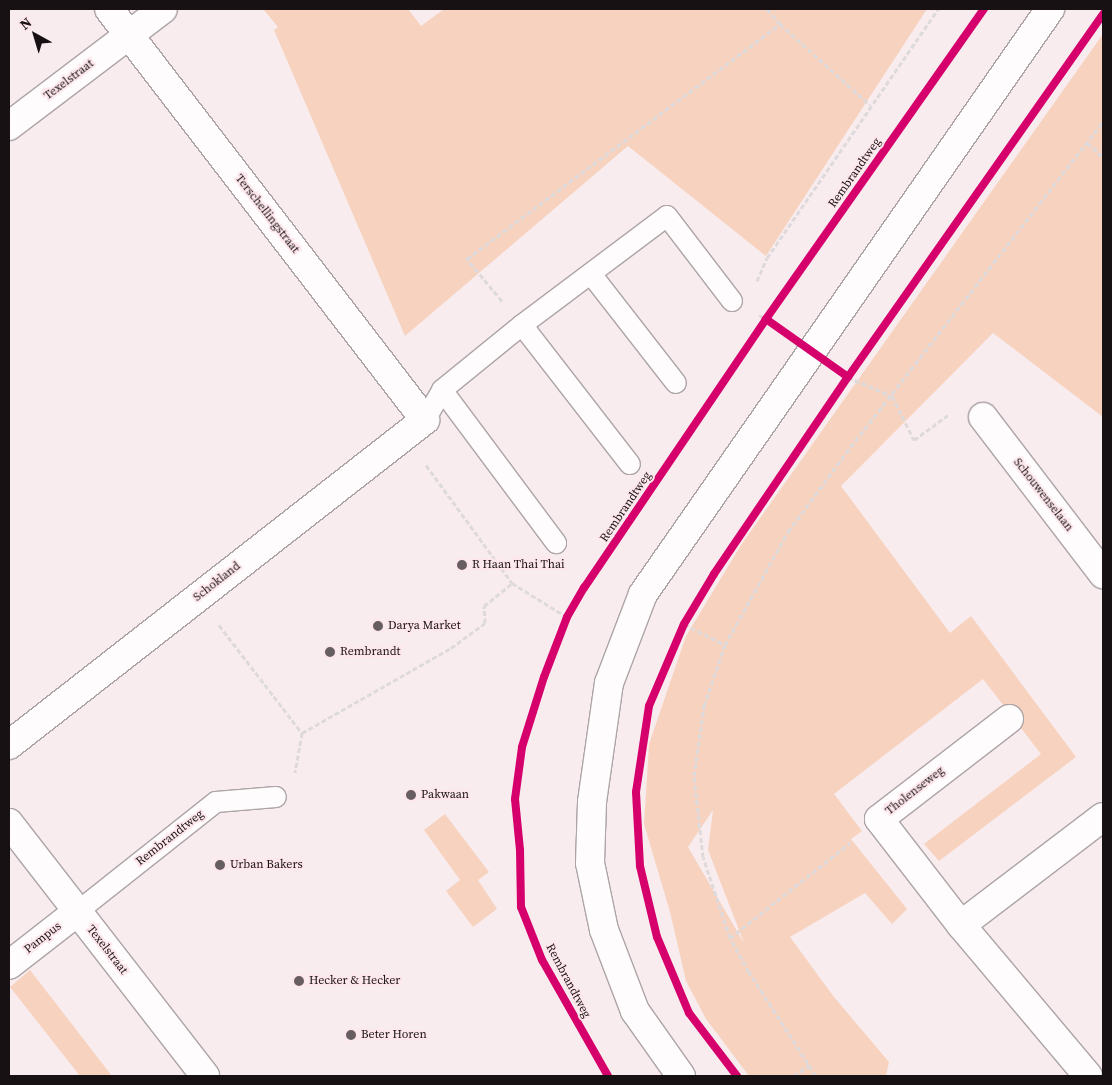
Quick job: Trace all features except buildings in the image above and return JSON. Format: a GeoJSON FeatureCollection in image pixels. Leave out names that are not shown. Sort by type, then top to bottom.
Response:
{"type":"FeatureCollection","features":[{"type":"Feature","properties":{"kind":"street","name":"Terschellingstraat"},"geometry":{"type":"LineString","coordinates":[[109,9],[415,428]]}},
{"type":"Feature","properties":{"kind":"street","name":"Texelstraat"},"geometry":{"type":"LineString","coordinates":[[9,126],[163,9]]}},
{"type":"Feature","properties":{"kind":"street"},"geometry":{"type":"LineString","coordinates":[[681,1076],[635,1011],[604,930],[590,863],[592,802],[609,683],[644,594],[1050,9]]}},
{"type":"Feature","properties":{"kind":"street","name":"Schouwenselaan"},"geometry":{"type":"LineString","coordinates":[[983,417],[1103,574]]}},
{"type":"Feature","properties":{"kind":"street","name":"Schokland"},"geometry":{"type":"LineString","coordinates":[[9,745],[415,428]]}},
{"type":"Feature","properties":{"kind":"street","name":"Tholenseweg"},"geometry":{"type":"LineString","coordinates":[[1009,719],[879,819],[961,925],[1088,1076]]}},
{"type":"Feature","properties":{"kind":"street"},"geometry":{"type":"LineString","coordinates":[[961,925],[1103,816]]}},
{"type":"Feature","properties":{"kind":"street","name":"Texelstraat"},"geometry":{"type":"LineString","coordinates":[[9,823],[205,1076]]}},
{"type":"Feature","properties":{"kind":"street","name":"Pampus"},"geometry":{"type":"LineString","coordinates":[[9,965],[78,912]]}},
{"type":"Feature","properties":{"kind":"lane"},"geometry":{"type":"LineString","coordinates":[[415,428],[442,390],[522,325],[667,216],[732,301]]}},
{"type":"Feature","properties":{"kind":"lane"},"geometry":{"type":"LineString","coordinates":[[591,274],[676,382]]}},
{"type":"Feature","properties":{"kind":"lane"},"geometry":{"type":"LineString","coordinates":[[522,325],[630,464]]}},
{"type":"Feature","properties":{"kind":"lane"},"geometry":{"type":"LineString","coordinates":[[442,390],[556,543]]}},
{"type":"Feature","properties":{"kind":"lane","name":"Rembrandtweg"},"geometry":{"type":"LineString","coordinates":[[78,912],[216,802],[276,797]]}},
{"type":"Feature","properties":{"kind":"path"},"geometry":{"type":"LineString","coordinates":[[767,9],[780,24],[870,105]]}},
{"type":"Feature","properties":{"kind":"path"},"geometry":{"type":"LineString","coordinates":[[756,282],[767,258],[870,105],[938,9]]}},
{"type":"Feature","properties":{"kind":"path"},"geometry":{"type":"LineString","coordinates":[[522,325],[468,260],[780,24]]}},
{"type":"Feature","properties":{"kind":"path"},"geometry":{"type":"LineString","coordinates":[[816,1076],[749,972],[730,938],[703,857],[694,776],[704,706],[725,645],[788,532],[846,452],[892,396],[1103,122]]}},
{"type":"Feature","properties":{"kind":"path"},"geometry":{"type":"LineString","coordinates":[[1087,144],[1103,157]]}},
{"type":"Feature","properties":{"kind":"path"},"geometry":{"type":"LineString","coordinates":[[753,311],[848,377],[892,396],[914,440],[969,400],[983,417]]}},
{"type":"Feature","properties":{"kind":"path"},"geometry":{"type":"LineString","coordinates":[[761,328],[772,311]]}},
{"type":"Feature","properties":{"kind":"path"},"geometry":{"type":"LineString","coordinates":[[842,385],[854,369]]}},
{"type":"Feature","properties":{"kind":"path"},"geometry":{"type":"LineString","coordinates":[[415,428],[512,583],[569,613],[564,625]]}},
{"type":"Feature","properties":{"kind":"path"},"geometry":{"type":"LineString","coordinates":[[302,733],[451,648],[484,623],[484,606],[512,583]]}},
{"type":"Feature","properties":{"kind":"path"},"geometry":{"type":"LineString","coordinates":[[198,597],[302,733],[294,777]]}},
{"type":"Feature","properties":{"kind":"path"},"geometry":{"type":"LineString","coordinates":[[680,634],[689,616]]}},
{"type":"Feature","properties":{"kind":"path"},"geometry":{"type":"LineString","coordinates":[[684,624],[725,645]]}},
{"type":"Feature","properties":{"kind":"path"},"geometry":{"type":"LineString","coordinates":[[730,938],[879,819]]}},
{"type":"Feature","properties":{"kind":"path"},"geometry":{"type":"LineString","coordinates":[[794,1076],[809,1065]]}},
{"type":"Feature","properties":{"kind":"shaded area"},"geometry":{"type":"Polygon","coordinates":[[[263,9],[408,9],[421,26],[444,9],[927,9],[766,256],[628,146],[405,336],[274,30],[278,27],[263,9]]]}},
{"type":"Feature","properties":{"kind":"shaded area"},"geometry":{"type":"Polygon","coordinates":[[[1103,34],[1103,417],[993,333],[841,486],[950,633],[971,616],[1076,757],[939,861],[924,844],[1041,754],[983,679],[834,794],[862,831],[851,839],[907,909],[892,924],[865,893],[790,937],[834,997],[889,1062],[886,1076],[749,1076],[706,1019],[686,981],[670,912],[644,824],[649,744],[686,636],[741,545],[1103,34]],[[713,810],[688,847],[744,943],[708,850],[713,810]]]}},
{"type":"Feature","properties":{"kind":"shaded area"},"geometry":{"type":"Polygon","coordinates":[[[445,814],[489,872],[478,880],[497,909],[473,927],[446,891],[460,880],[424,830],[445,814]]]}},
{"type":"Feature","properties":{"kind":"shaded area"},"geometry":{"type":"Polygon","coordinates":[[[30,970],[112,1076],[80,1076],[10,987],[30,970]]]}},
{"type":"Feature","properties":{"kind":"cycle path"},"geometry":{"type":"LineString","coordinates":[[608,1076],[542,960],[521,907],[520,850],[515,799],[522,747],[544,677],[567,617],[584,588],[766,319],[984,9]]}},
{"type":"Feature","properties":{"kind":"cycle path"},"geometry":{"type":"LineString","coordinates":[[737,1076],[689,1013],[657,937],[640,866],[636,792],[649,706],[684,624],[714,574],[848,377],[1103,14]]}},
{"type":"Feature","properties":{"kind":"cycle path"},"geometry":{"type":"LineString","coordinates":[[766,319],[848,377]]}},
{"type":"Feature","properties":{"kind":"place","name":"R Haan Thai Thai"},"geometry":{"type":"Point","coordinates":[462,565]}},
{"type":"Feature","properties":{"kind":"place","name":"Darya Market"},"geometry":{"type":"Point","coordinates":[378,626]}},
{"type":"Feature","properties":{"kind":"place","name":"Rembrandt"},"geometry":{"type":"Point","coordinates":[330,652]}},
{"type":"Feature","properties":{"kind":"place","name":"Pakwaan"},"geometry":{"type":"Point","coordinates":[411,795]}},
{"type":"Feature","properties":{"kind":"place","name":"Urban Bakers"},"geometry":{"type":"Point","coordinates":[220,865]}},
{"type":"Feature","properties":{"kind":"place","name":"Hecker & Hecker"},"geometry":{"type":"Point","coordinates":[299,981]}},
{"type":"Feature","properties":{"kind":"place","name":"Beter Horen"},"geometry":{"type":"Point","coordinates":[351,1035]}}]}
